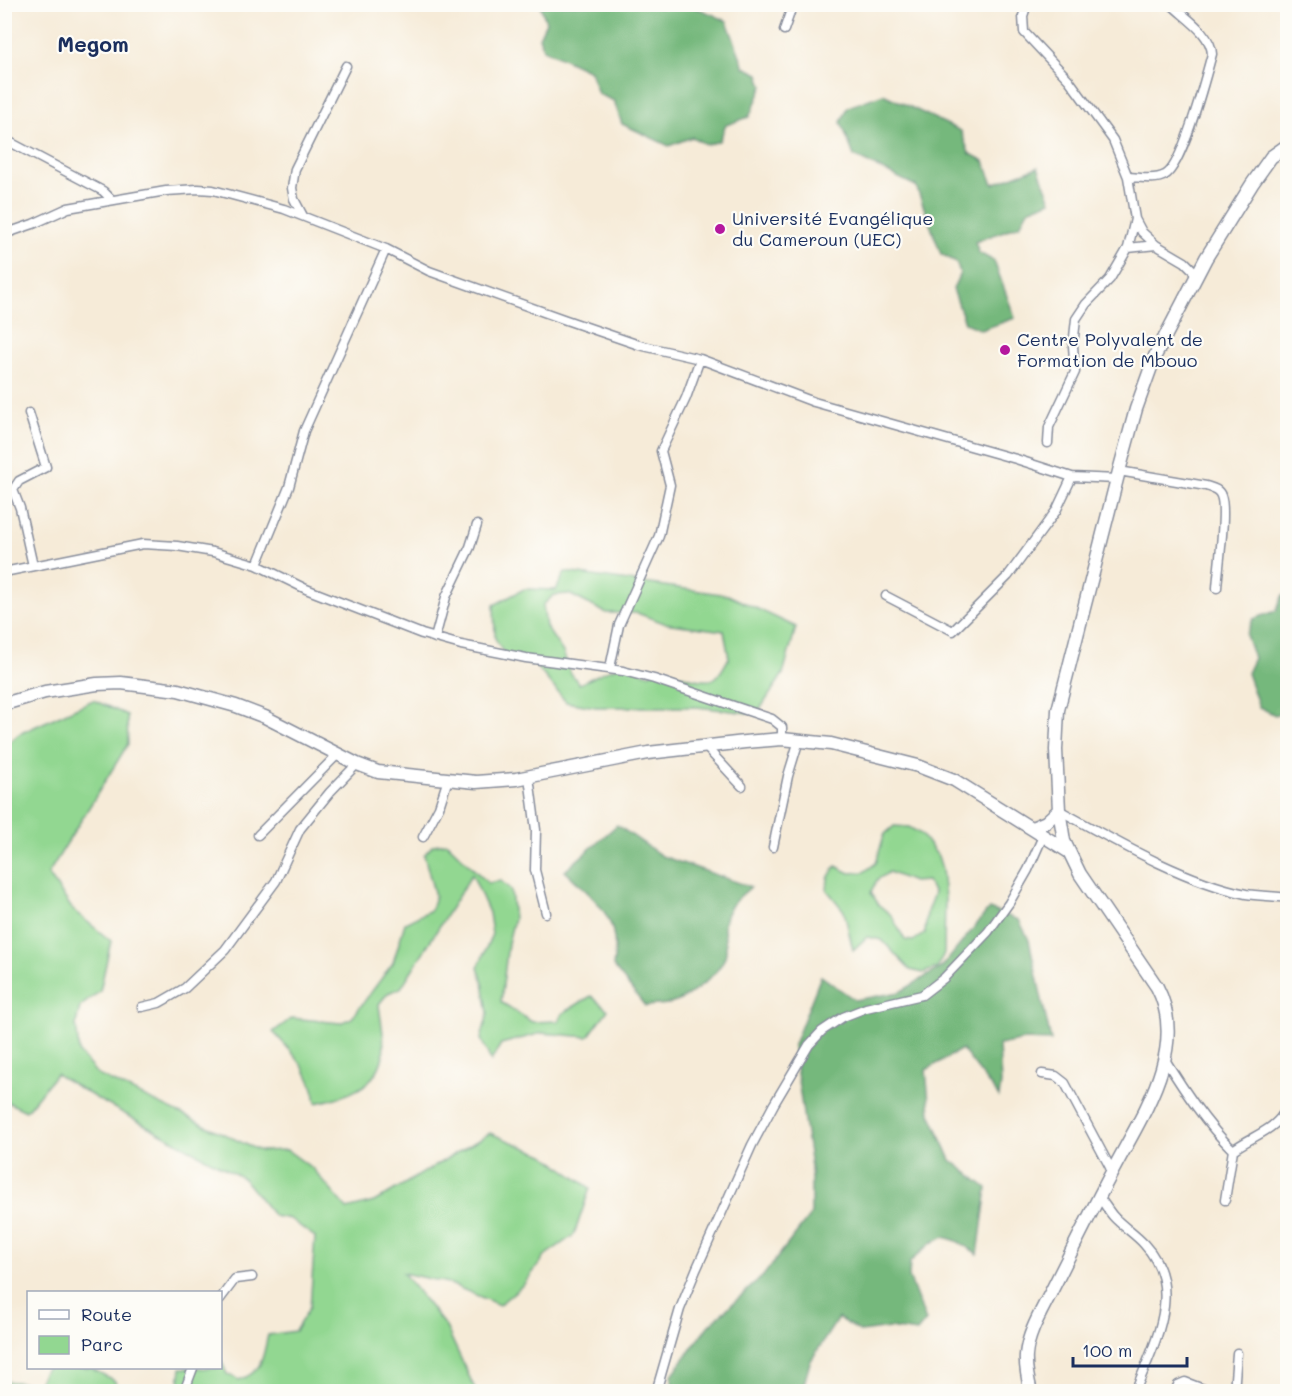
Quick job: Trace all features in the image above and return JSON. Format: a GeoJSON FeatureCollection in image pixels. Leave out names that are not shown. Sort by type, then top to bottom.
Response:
{"type":"FeatureCollection","features":[{"type":"Feature","properties":{"kind":"street"},"geometry":{"type":"LineString","coordinates":[[784,30],[793,4]]}},
{"type":"Feature","properties":{"kind":"street"},"geometry":{"type":"LineString","coordinates":[[1027,4],[1023,16],[1024,32],[1069,80],[1113,140],[1128,177],[1135,219],[1142,232],[1156,245],[1185,262],[1192,269],[1196,278]]}},
{"type":"Feature","properties":{"kind":"street"},"geometry":{"type":"LineString","coordinates":[[1128,177],[1159,177],[1171,171],[1192,122],[1212,54],[1210,44],[1204,35],[1171,4]]}},
{"type":"Feature","properties":{"kind":"street"},"geometry":{"type":"LineString","coordinates":[[303,216],[294,199],[292,188],[295,169],[346,66]]}},
{"type":"Feature","properties":{"kind":"street"},"geometry":{"type":"LineString","coordinates":[[4,139],[103,191],[112,200]]}},
{"type":"Feature","properties":{"kind":"street"},"geometry":{"type":"LineString","coordinates":[[1031,1392],[1026,1355],[1032,1332],[1151,1098],[1164,1058],[1167,1033],[1164,1000],[1097,901],[1069,852],[1061,830],[1056,750],[1058,710],[1136,409],[1155,356],[1206,258],[1262,168],[1271,157],[1287,145]]}},
{"type":"Feature","properties":{"kind":"street"},"geometry":{"type":"LineString","coordinates":[[4,234],[33,224],[61,210],[166,191],[213,190],[284,209],[386,249],[429,271],[639,345],[700,359],[814,402],[1072,477],[1118,475],[1215,489],[1221,494],[1223,509],[1217,588]]}},
{"type":"Feature","properties":{"kind":"street"},"geometry":{"type":"LineString","coordinates":[[1048,443],[1049,427],[1075,372],[1073,346],[1076,319],[1086,304],[1110,279],[1128,248],[1135,219]]}},
{"type":"Feature","properties":{"kind":"street"},"geometry":{"type":"LineString","coordinates":[[1128,248],[1156,245]]}},
{"type":"Feature","properties":{"kind":"street"},"geometry":{"type":"LineString","coordinates":[[256,565],[289,488],[304,431],[386,249]]}},
{"type":"Feature","properties":{"kind":"street"},"geometry":{"type":"LineString","coordinates":[[1185,262],[1206,258]]}},
{"type":"Feature","properties":{"kind":"street"},"geometry":{"type":"LineString","coordinates":[[610,668],[619,625],[659,536],[670,485],[661,451],[686,398],[700,359]]}},
{"type":"Feature","properties":{"kind":"street"},"geometry":{"type":"LineString","coordinates":[[29,413],[46,467],[19,480],[13,490],[20,508],[33,566]]}},
{"type":"Feature","properties":{"kind":"street"},"geometry":{"type":"LineString","coordinates":[[886,596],[953,631],[1008,576],[1056,511],[1072,477]]}},
{"type":"Feature","properties":{"kind":"street"},"geometry":{"type":"LineString","coordinates":[[435,638],[446,597],[470,547],[477,525]]}},
{"type":"Feature","properties":{"kind":"street"},"geometry":{"type":"LineString","coordinates":[[4,572],[131,546],[153,544],[213,552],[256,565],[367,614],[435,638],[526,658],[610,668],[654,679],[725,705],[766,717],[782,727],[782,739]]}},
{"type":"Feature","properties":{"kind":"street"},"geometry":{"type":"LineString","coordinates":[[4,704],[45,692],[97,684],[121,683],[178,690],[236,705],[378,772],[493,782],[648,753],[705,746],[782,739],[842,746],[885,756],[954,780],[1069,852]]}},
{"type":"Feature","properties":{"kind":"street"},"geometry":{"type":"LineString","coordinates":[[773,847],[798,740]]}},
{"type":"Feature","properties":{"kind":"street"},"geometry":{"type":"LineString","coordinates":[[705,746],[742,786]]}},
{"type":"Feature","properties":{"kind":"street"},"geometry":{"type":"LineString","coordinates":[[258,835],[337,754]]}},
{"type":"Feature","properties":{"kind":"street"},"geometry":{"type":"LineString","coordinates":[[142,1007],[159,1003],[179,992],[225,950],[276,881],[300,829],[330,792],[357,764]]}},
{"type":"Feature","properties":{"kind":"street"},"geometry":{"type":"LineString","coordinates":[[529,777],[536,830],[535,870],[546,913]]}},
{"type":"Feature","properties":{"kind":"street"},"geometry":{"type":"LineString","coordinates":[[423,837],[439,807],[448,779]]}},
{"type":"Feature","properties":{"kind":"street"},"geometry":{"type":"LineString","coordinates":[[1032,828],[1046,822],[1059,810]]}},
{"type":"Feature","properties":{"kind":"street"},"geometry":{"type":"LineString","coordinates":[[1059,810],[1120,843],[1208,883],[1246,894],[1287,898]]}},
{"type":"Feature","properties":{"kind":"street"},"geometry":{"type":"LineString","coordinates":[[656,1392],[680,1309],[696,1270],[752,1145],[809,1045],[822,1031],[843,1017],[866,1008],[922,995],[944,978],[988,932],[1009,903],[1028,870],[1043,836]]}},
{"type":"Feature","properties":{"kind":"street"},"geometry":{"type":"LineString","coordinates":[[1164,1058],[1189,1096],[1233,1150]]}},
{"type":"Feature","properties":{"kind":"street"},"geometry":{"type":"LineString","coordinates":[[1042,1074],[1060,1078],[1065,1083],[1112,1171]]}},
{"type":"Feature","properties":{"kind":"street"},"geometry":{"type":"LineString","coordinates":[[1226,1200],[1233,1150],[1278,1122],[1283,1113]]}},
{"type":"Feature","properties":{"kind":"street"},"geometry":{"type":"LineString","coordinates":[[1099,1197],[1113,1216],[1144,1244],[1155,1260],[1166,1289],[1166,1305],[1136,1392]]}},
{"type":"Feature","properties":{"kind":"street"},"geometry":{"type":"LineString","coordinates":[[222,1295],[235,1280],[252,1277]]}},
{"type":"Feature","properties":{"kind":"street"},"geometry":{"type":"LineString","coordinates":[[1234,1392],[1237,1353]]}},
{"type":"Feature","properties":{"kind":"street"},"geometry":{"type":"LineString","coordinates":[[184,1392],[193,1369]]}},
{"type":"Feature","properties":{"kind":"street"},"geometry":{"type":"LineString","coordinates":[[1174,1392],[1178,1385],[1185,1382],[1211,1392]]}},
{"type":"Feature","properties":{"kind":"green space"},"geometry":{"type":"Polygon","coordinates":[[[651,4],[658,8],[677,5],[694,7],[727,21],[744,67],[759,74],[763,86],[749,117],[726,125],[719,141],[707,145],[692,137],[669,146],[622,124],[614,101],[598,94],[590,71],[543,49],[539,37],[546,22],[540,5],[651,4]]]}},
{"type":"Feature","properties":{"kind":"green space"},"geometry":{"type":"Polygon","coordinates":[[[883,94],[961,131],[969,153],[984,161],[993,184],[1038,167],[1051,201],[1028,210],[1020,225],[975,242],[979,253],[994,261],[1015,318],[981,330],[965,323],[953,289],[960,273],[956,262],[941,254],[916,186],[854,156],[841,122],[848,107],[883,94]]]}},
{"type":"Feature","properties":{"kind":"green space"},"geometry":{"type":"Polygon","coordinates":[[[565,572],[728,595],[796,627],[783,674],[757,714],[697,707],[596,707],[566,702],[536,666],[504,654],[495,638],[494,605],[524,589],[556,590],[565,572]],[[569,594],[554,595],[543,605],[546,627],[563,652],[570,672],[579,684],[612,669],[626,666],[650,674],[658,668],[695,679],[710,680],[719,674],[729,658],[724,631],[664,623],[637,613],[606,613],[569,594]]]}},
{"type":"Feature","properties":{"kind":"green space"},"geometry":{"type":"Polygon","coordinates":[[[1287,594],[1287,710],[1275,715],[1259,707],[1247,673],[1254,658],[1246,635],[1253,619],[1276,611],[1283,595],[1287,594]]]}},
{"type":"Feature","properties":{"kind":"green space"},"geometry":{"type":"Polygon","coordinates":[[[93,700],[127,715],[128,744],[48,874],[73,910],[111,941],[100,991],[80,1007],[76,1023],[79,1053],[98,1075],[260,1151],[287,1150],[313,1169],[347,1209],[374,1202],[490,1133],[544,1155],[590,1188],[574,1235],[547,1254],[524,1284],[499,1305],[448,1283],[403,1273],[446,1327],[476,1391],[178,1391],[181,1369],[222,1369],[222,1362],[227,1374],[239,1380],[258,1368],[268,1335],[295,1331],[310,1307],[315,1237],[290,1219],[274,1216],[243,1178],[56,1074],[26,1111],[5,1101],[4,747],[19,734],[93,700]]]}},
{"type":"Feature","properties":{"kind":"green space"},"geometry":{"type":"Polygon","coordinates":[[[617,825],[662,856],[751,887],[727,912],[724,927],[726,952],[719,967],[697,989],[673,1003],[645,1006],[613,966],[614,936],[604,912],[597,902],[565,871],[617,825]]]}},
{"type":"Feature","properties":{"kind":"green space"},"geometry":{"type":"Polygon","coordinates":[[[894,826],[909,827],[921,834],[938,856],[942,869],[945,898],[944,953],[937,968],[923,973],[910,970],[882,940],[867,937],[853,950],[844,911],[827,890],[828,878],[836,866],[850,873],[864,872],[876,863],[884,835],[894,826]],[[889,872],[877,880],[871,893],[879,905],[891,915],[905,940],[913,941],[925,933],[927,912],[934,893],[927,881],[913,882],[889,872]]]}},
{"type":"Feature","properties":{"kind":"green space"},"geometry":{"type":"Polygon","coordinates":[[[447,843],[488,883],[501,881],[511,890],[514,919],[508,943],[501,1002],[532,1022],[558,1021],[563,1013],[591,996],[608,1010],[588,1037],[542,1033],[501,1044],[491,1061],[481,1039],[488,1013],[483,982],[478,968],[492,934],[489,913],[472,874],[401,988],[388,993],[379,1004],[384,1049],[380,1066],[374,1076],[348,1094],[316,1103],[307,1073],[273,1032],[292,1018],[340,1023],[352,1018],[393,963],[405,923],[431,910],[435,896],[424,855],[433,845],[447,843]]]}},
{"type":"Feature","properties":{"kind":"green space"},"geometry":{"type":"Polygon","coordinates":[[[989,909],[1019,920],[1029,940],[1051,1041],[1024,1040],[999,1045],[1001,1083],[999,1097],[962,1049],[926,1070],[930,1113],[951,1160],[987,1188],[978,1254],[957,1241],[944,1237],[931,1243],[910,1262],[909,1277],[926,1321],[917,1332],[889,1328],[861,1332],[838,1318],[810,1362],[802,1391],[674,1391],[672,1375],[708,1326],[763,1276],[811,1214],[811,1167],[793,1047],[821,976],[855,1000],[900,992],[942,967],[989,909]]]}},
{"type":"Feature","properties":{"kind":"green space"},"geometry":{"type":"Polygon","coordinates":[[[45,1369],[93,1369],[115,1381],[118,1391],[5,1391],[4,1381],[37,1384],[45,1369]]]}},
{"type":"Feature","properties":{"kind":"place","name":"Université Evangélique du Cameroun (UEC)"},"geometry":{"type":"Point","coordinates":[720,229]}},
{"type":"Feature","properties":{"kind":"place","name":"Centre Polyvalent de Formation de Mbouo"},"geometry":{"type":"Point","coordinates":[1005,350]}},
{"type":"Feature","properties":{"kind":"district","name":"Megom"},"geometry":{"type":"Point","coordinates":[93,45]}}]}
